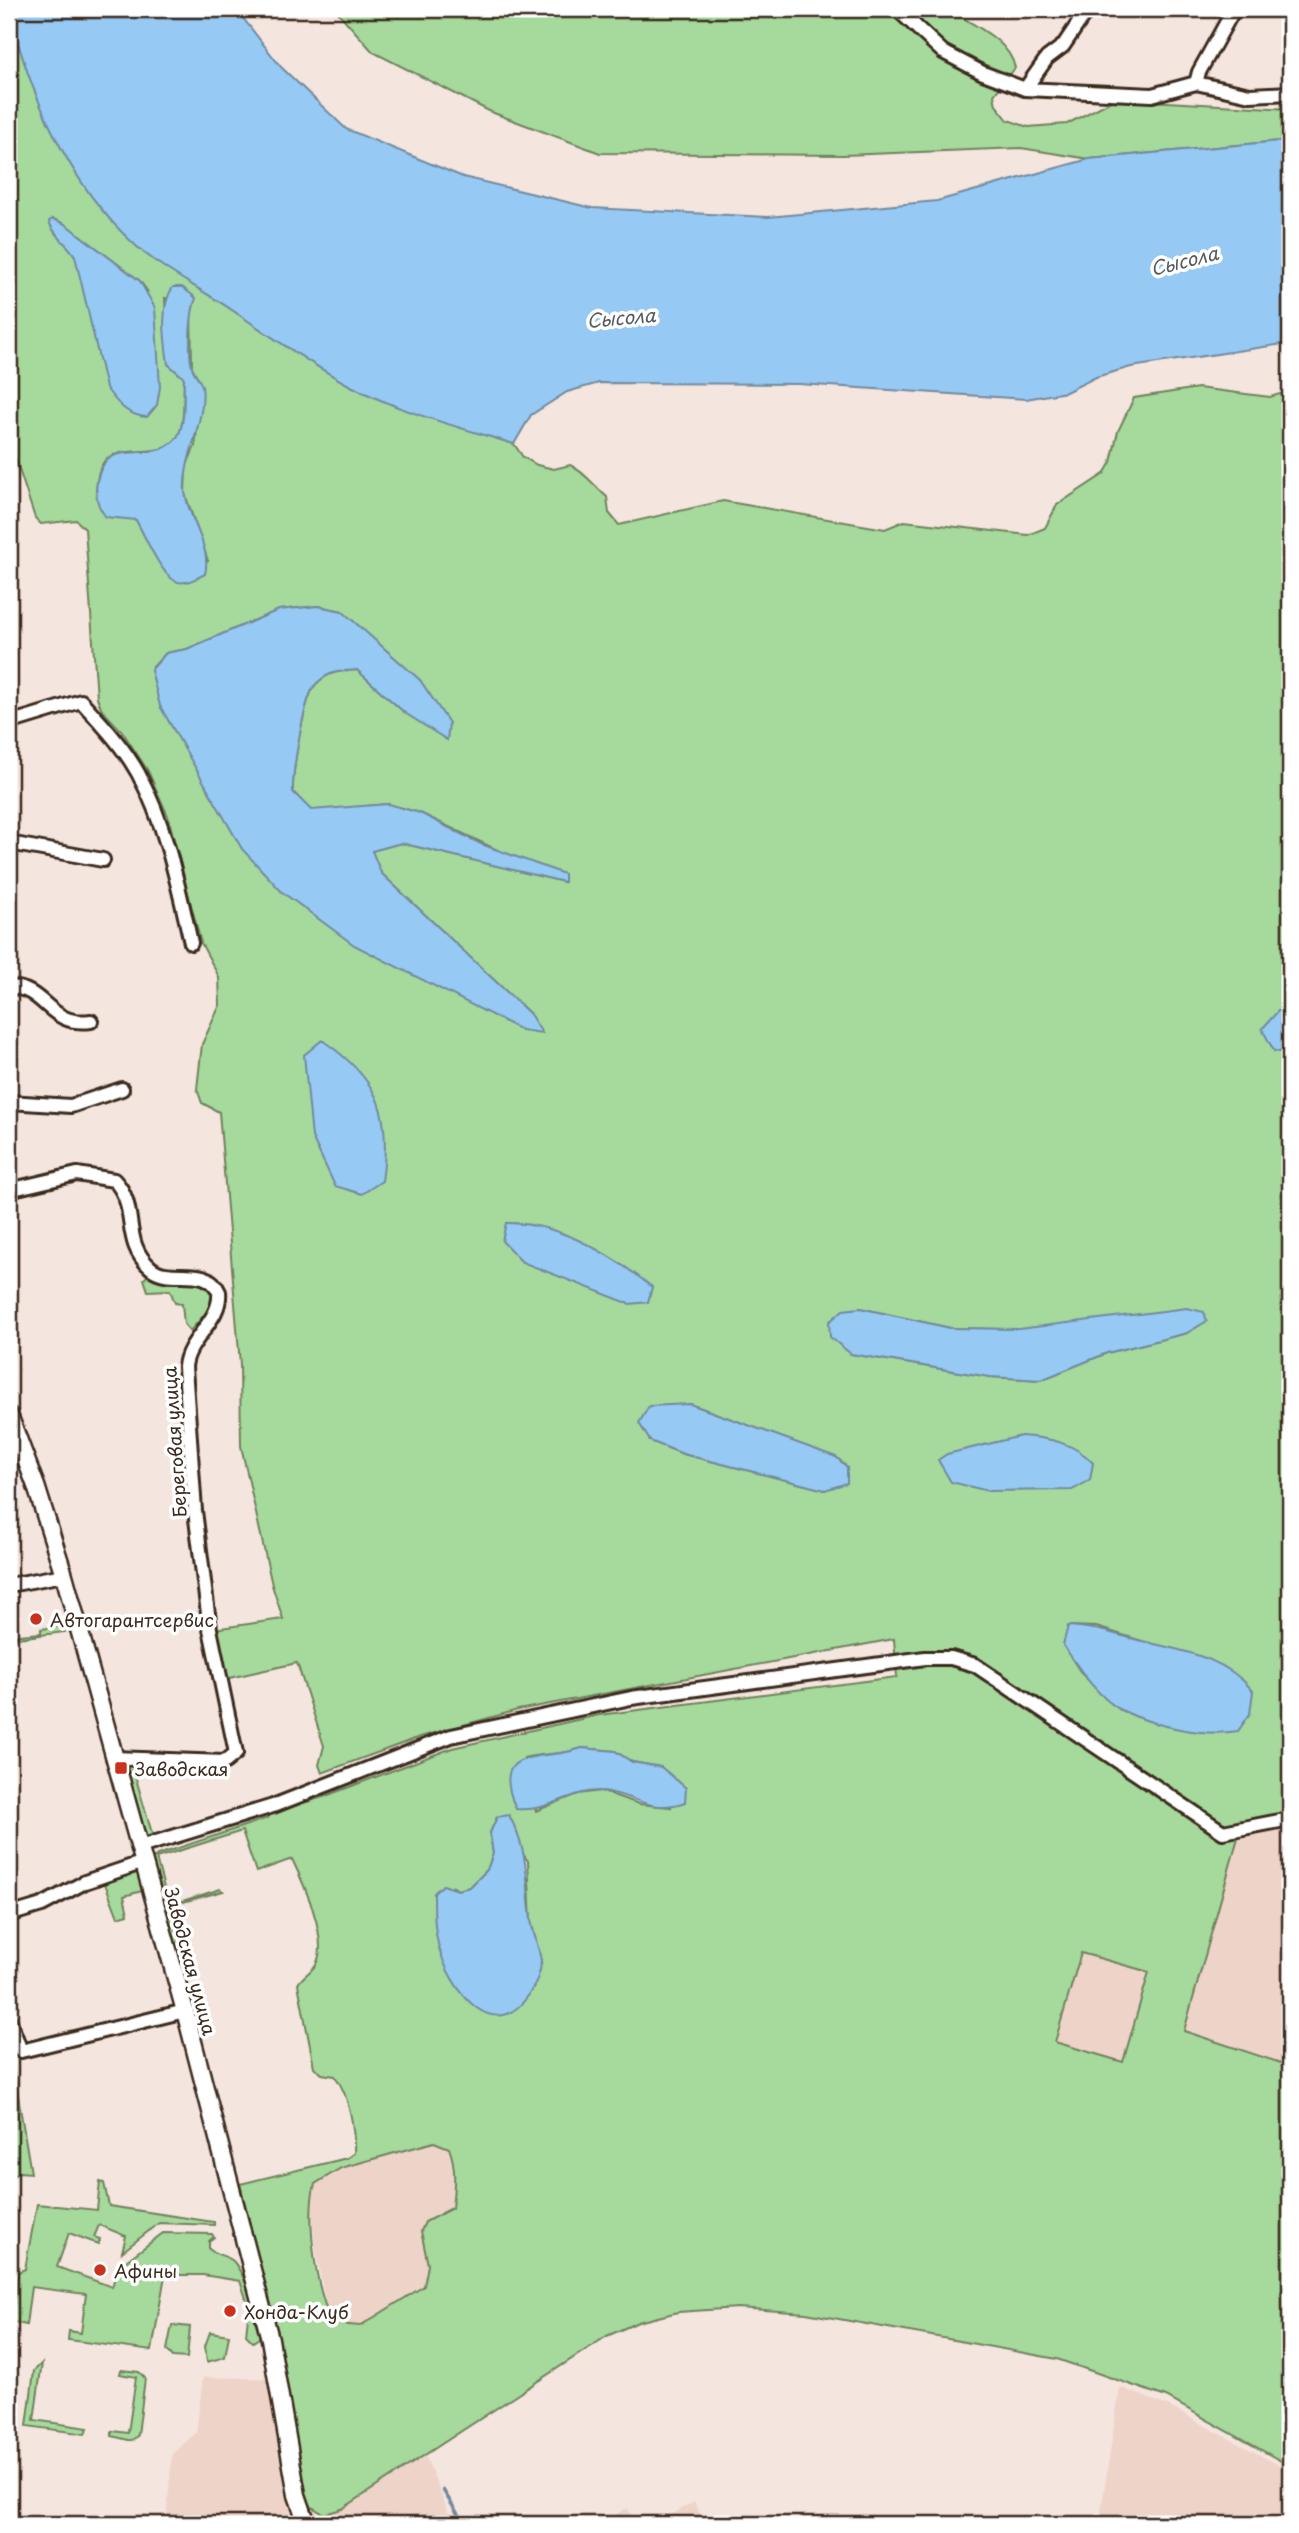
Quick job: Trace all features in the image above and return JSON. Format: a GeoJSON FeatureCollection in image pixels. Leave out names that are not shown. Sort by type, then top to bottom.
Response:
{"type":"FeatureCollection","features":[{"type":"Feature","properties":{"kind":"street"},"geometry":{"type":"LineString","coordinates":[[897,9],[943,52],[983,73],[1025,89],[1152,95],[1196,83],[1251,95],[1290,93]]}},
{"type":"Feature","properties":{"kind":"street"},"geometry":{"type":"LineString","coordinates":[[1025,89],[1047,58],[1063,47],[1088,9]]}},
{"type":"Feature","properties":{"kind":"street"},"geometry":{"type":"LineString","coordinates":[[1196,83],[1199,72],[1234,9]]}},
{"type":"Feature","properties":{"kind":"street"},"geometry":{"type":"LineString","coordinates":[[9,723],[80,701],[113,737],[137,771],[158,816],[191,943]]}},
{"type":"Feature","properties":{"kind":"street"},"geometry":{"type":"LineString","coordinates":[[9,843],[103,860]]}},
{"type":"Feature","properties":{"kind":"street"},"geometry":{"type":"LineString","coordinates":[[9,987],[27,990],[68,1022],[91,1021]]}},
{"type":"Feature","properties":{"kind":"street"},"geometry":{"type":"LineString","coordinates":[[9,1102],[71,1106],[122,1089]]}},
{"type":"Feature","properties":{"kind":"street","name":"Береговая улица"},"geometry":{"type":"LineString","coordinates":[[9,1191],[77,1174],[114,1180],[131,1212],[130,1238],[147,1264],[157,1272],[202,1276],[219,1292],[219,1305],[187,1352],[185,1367],[195,1511],[210,1629],[236,1753],[225,1762],[113,1758]]}},
{"type":"Feature","properties":{"kind":"street","name":"Заводская улица"},"geometry":{"type":"LineString","coordinates":[[9,1415],[36,1486],[64,1575],[185,2011],[270,2339],[297,2495],[307,2524]]}},
{"type":"Feature","properties":{"kind":"street"},"geometry":{"type":"LineString","coordinates":[[9,1585],[64,1575]]}},
{"type":"Feature","properties":{"kind":"street"},"geometry":{"type":"LineString","coordinates":[[9,1915],[42,1905],[142,1855],[451,1736],[631,1698],[925,1658],[951,1658],[975,1665],[1223,1832],[1290,1819]]}},
{"type":"Feature","properties":{"kind":"street"},"geometry":{"type":"LineString","coordinates":[[9,2019],[21,2051],[185,2011]]}},
{"type":"Feature","properties":{"kind":"shaded area"},"geometry":{"type":"Polygon","coordinates":[[[1290,1825],[1290,2066],[1183,2031],[1239,1834],[1290,1825]]]}},
{"type":"Feature","properties":{"kind":"shaded area"},"geometry":{"type":"Polygon","coordinates":[[[1081,1952],[1149,1972],[1123,2062],[1055,2042],[1081,1952]]]}},
{"type":"Feature","properties":{"kind":"shaded area"},"geometry":{"type":"Polygon","coordinates":[[[434,2142],[449,2148],[454,2161],[455,2187],[452,2209],[426,2222],[421,2231],[428,2265],[424,2286],[360,2326],[338,2324],[326,2307],[316,2252],[310,2199],[315,2184],[341,2168],[434,2142]]]}},
{"type":"Feature","properties":{"kind":"shaded area"},"geometry":{"type":"Polygon","coordinates":[[[203,2377],[334,2380],[414,2428],[453,2524],[166,2524],[172,2454],[196,2433],[203,2377]]]}},
{"type":"Feature","properties":{"kind":"shaded area"},"geometry":{"type":"Polygon","coordinates":[[[1120,2387],[1170,2407],[1290,2471],[1290,2524],[1099,2524],[1120,2387]]]}},
{"type":"Feature","properties":{"kind":"shaded area"},"geometry":{"type":"Polygon","coordinates":[[[694,2502],[706,2524],[655,2524],[694,2502]]]}},
{"type":"Feature","properties":{"kind":"shaded area"},"geometry":{"type":"Polygon","coordinates":[[[627,2508],[637,2524],[600,2524],[627,2508]]]}},
{"type":"Feature","properties":{"kind":"shaded area"},"geometry":{"type":"Polygon","coordinates":[[[9,2519],[127,2524],[9,2524],[9,2519]]]}},
{"type":"Feature","properties":{"kind":"green space"},"geometry":{"type":"Polygon","coordinates":[[[9,9],[17,41],[136,245],[265,332],[431,418],[514,444],[523,457],[537,465],[554,469],[570,465],[576,468],[607,497],[609,513],[619,525],[723,501],[885,529],[904,521],[1028,535],[1045,528],[1057,505],[1104,474],[1111,462],[1118,431],[1134,398],[1198,388],[1270,397],[1290,391],[1290,1011],[1278,1011],[1274,1051],[1290,1053],[1290,1825],[1239,1834],[1184,2031],[1290,2066],[1290,2466],[1166,2397],[1057,2359],[806,2313],[738,2308],[678,2312],[638,2322],[607,2336],[342,2509],[324,2514],[312,2507],[303,2495],[271,2310],[240,2184],[347,2158],[354,2153],[352,2123],[340,2084],[335,2076],[322,2074],[314,2067],[298,1984],[316,1964],[320,1941],[317,1926],[292,1859],[256,1872],[242,1831],[156,1858],[166,1895],[161,1895],[151,1861],[157,1855],[268,1818],[271,1813],[323,1797],[452,1748],[599,1715],[897,1677],[894,1639],[518,1710],[420,1737],[322,1773],[319,1765],[324,1746],[297,1663],[225,1679],[213,1629],[283,1619],[272,1585],[241,1446],[240,1364],[219,1112],[202,1103],[197,1089],[202,1044],[220,1005],[219,977],[201,943],[168,816],[148,771],[122,731],[102,710],[97,698],[85,529],[76,520],[41,524],[35,518],[9,439],[9,376],[12,368],[16,305],[9,222],[9,9]],[[53,219],[55,233],[66,241],[75,256],[148,292],[140,281],[65,224],[53,219]],[[165,298],[168,364],[184,378],[182,422],[175,440],[166,447],[117,454],[107,459],[99,471],[96,491],[136,520],[166,573],[208,561],[185,494],[186,467],[195,446],[202,387],[192,367],[191,308],[165,298]],[[318,606],[279,610],[187,649],[166,653],[151,669],[530,1014],[381,873],[371,851],[401,843],[564,882],[420,813],[388,804],[311,811],[293,792],[297,753],[307,703],[316,684],[326,676],[335,672],[357,670],[405,713],[342,611],[318,606]],[[860,1308],[851,1354],[990,1377],[1041,1380],[1107,1353],[1187,1333],[950,1328],[860,1308]],[[690,1404],[650,1441],[683,1454],[825,1490],[847,1467],[836,1457],[690,1404]],[[1069,1626],[1063,1645],[1082,1674],[1119,1709],[1142,1641],[1096,1627],[1069,1626]],[[582,1748],[524,1758],[536,1811],[578,1794],[601,1791],[639,1804],[671,1807],[661,1767],[632,1762],[615,1751],[582,1748]],[[497,1817],[490,1833],[493,1854],[487,1870],[470,1887],[458,1890],[452,1886],[541,1962],[531,1921],[528,1861],[497,1817]],[[1081,1953],[1055,2042],[1123,2062],[1149,1972],[1081,1953]],[[434,2142],[341,2168],[315,2184],[312,2196],[313,2244],[325,2305],[338,2324],[360,2326],[424,2286],[428,2265],[421,2231],[425,2222],[452,2208],[452,2156],[449,2148],[434,2142]]]}},
{"type":"Feature","properties":{"kind":"green space"},"geometry":{"type":"Polygon","coordinates":[[[335,9],[948,9],[988,33],[1011,58],[1015,68],[994,95],[996,105],[1008,120],[1028,127],[1067,124],[1115,99],[1290,109],[1290,140],[1089,159],[1021,148],[843,155],[600,153],[491,112],[373,52],[335,9]]]}},
{"type":"Feature","properties":{"kind":"green space"},"geometry":{"type":"Polygon","coordinates":[[[147,1276],[182,1279],[206,1285],[214,1289],[212,1306],[190,1331],[184,1324],[182,1304],[175,1303],[170,1290],[148,1291],[144,1279],[147,1276]]]}},
{"type":"Feature","properties":{"kind":"green space"},"geometry":{"type":"Polygon","coordinates":[[[64,1626],[65,1632],[9,1639],[9,1636],[41,1633],[41,1629],[64,1626]]]}},
{"type":"Feature","properties":{"kind":"green space"},"geometry":{"type":"Polygon","coordinates":[[[131,1762],[152,1833],[155,1835],[145,1837],[123,1766],[131,1762]]]}},
{"type":"Feature","properties":{"kind":"green space"},"geometry":{"type":"Polygon","coordinates":[[[140,1872],[152,1908],[148,1909],[142,1891],[124,1896],[128,1914],[118,1917],[104,1881],[140,1872]]]}},
{"type":"Feature","properties":{"kind":"green space"},"geometry":{"type":"Polygon","coordinates":[[[220,1889],[223,1891],[172,1905],[170,1909],[177,1934],[187,1936],[189,1943],[177,1946],[176,1950],[164,1910],[166,1906],[220,1889]]]}},
{"type":"Feature","properties":{"kind":"green space"},"geometry":{"type":"Polygon","coordinates":[[[9,2042],[31,2173],[19,2172],[9,2179],[9,2042]]]}},
{"type":"Feature","properties":{"kind":"green space"},"geometry":{"type":"Polygon","coordinates":[[[100,2182],[104,2183],[109,2206],[214,2222],[214,2225],[159,2223],[122,2252],[126,2236],[99,2225],[94,2237],[100,2239],[98,2244],[69,2233],[57,2267],[112,2287],[118,2267],[163,2233],[212,2234],[214,2237],[209,2241],[209,2249],[233,2261],[247,2286],[258,2321],[259,2338],[253,2342],[246,2335],[249,2307],[240,2281],[203,2275],[165,2275],[152,2351],[68,2340],[69,2331],[81,2333],[86,2294],[31,2287],[26,2325],[9,2321],[9,2315],[13,2315],[18,2272],[25,2269],[37,2204],[97,2210],[100,2182]]]}},
{"type":"Feature","properties":{"kind":"green space"},"geometry":{"type":"Polygon","coordinates":[[[172,2325],[190,2327],[187,2358],[173,2357],[167,2350],[172,2325]]]}},
{"type":"Feature","properties":{"kind":"green space"},"geometry":{"type":"Polygon","coordinates":[[[210,2332],[229,2335],[225,2357],[207,2362],[205,2346],[210,2332]]]}},
{"type":"Feature","properties":{"kind":"green space"},"geometry":{"type":"Polygon","coordinates":[[[42,2363],[34,2420],[88,2428],[85,2434],[27,2426],[34,2371],[42,2363]]]}},
{"type":"Feature","properties":{"kind":"green space"},"geometry":{"type":"Polygon","coordinates":[[[121,2370],[139,2372],[145,2378],[138,2435],[132,2441],[112,2436],[112,2431],[128,2433],[136,2377],[120,2374],[121,2370]]]}},
{"type":"Feature","properties":{"kind":"water","name":"Сысола"},"geometry":{"type":"Polygon","coordinates":[[[9,9],[236,9],[281,67],[346,129],[463,177],[592,208],[768,217],[937,201],[1089,159],[1290,140],[1290,343],[1131,367],[1096,377],[1066,392],[1026,399],[799,384],[599,383],[567,392],[531,415],[514,444],[409,411],[368,395],[304,358],[170,271],[135,245],[111,221],[71,166],[40,105],[17,41],[9,9]]]}},
{"type":"Feature","properties":{"kind":"water"},"geometry":{"type":"Polygon","coordinates":[[[53,219],[65,224],[140,281],[155,308],[160,387],[157,405],[147,417],[128,411],[106,388],[75,256],[53,230],[49,221],[53,219]]]}},
{"type":"Feature","properties":{"kind":"water"},"geometry":{"type":"Polygon","coordinates":[[[173,287],[182,287],[196,298],[191,322],[190,352],[192,367],[202,386],[203,398],[187,467],[185,492],[203,543],[205,574],[182,582],[172,579],[166,573],[136,520],[106,517],[96,492],[102,467],[109,458],[129,452],[164,448],[178,436],[184,411],[184,378],[168,364],[164,314],[173,287]]]}},
{"type":"Feature","properties":{"kind":"water"},"geometry":{"type":"Polygon","coordinates":[[[318,606],[342,611],[420,680],[449,723],[447,740],[405,713],[357,670],[335,672],[316,684],[307,703],[297,753],[293,792],[311,810],[388,804],[420,813],[481,844],[564,874],[564,882],[401,843],[372,851],[381,873],[530,1014],[542,1033],[521,1030],[354,945],[282,892],[242,849],[160,706],[151,670],[166,653],[187,649],[279,610],[318,606]]]}},
{"type":"Feature","properties":{"kind":"water"},"geometry":{"type":"Polygon","coordinates":[[[1278,1011],[1290,1011],[1290,1053],[1274,1051],[1262,1029],[1278,1011]]]}},
{"type":"Feature","properties":{"kind":"water"},"geometry":{"type":"Polygon","coordinates":[[[322,1040],[341,1054],[369,1084],[382,1117],[385,1157],[382,1181],[362,1194],[335,1186],[312,1137],[304,1055],[322,1040]]]}},
{"type":"Feature","properties":{"kind":"water"},"geometry":{"type":"Polygon","coordinates":[[[506,1223],[545,1228],[602,1252],[652,1287],[648,1302],[630,1304],[522,1262],[502,1241],[506,1223]]]}},
{"type":"Feature","properties":{"kind":"water"},"geometry":{"type":"Polygon","coordinates":[[[860,1308],[950,1328],[1019,1329],[1187,1308],[1204,1312],[1207,1321],[1187,1333],[1107,1353],[1041,1380],[990,1377],[851,1354],[830,1337],[829,1322],[843,1310],[860,1308]]]}},
{"type":"Feature","properties":{"kind":"water"},"geometry":{"type":"Polygon","coordinates":[[[690,1404],[836,1457],[847,1467],[847,1483],[825,1490],[683,1454],[650,1441],[639,1423],[649,1406],[690,1404]]]}},
{"type":"Feature","properties":{"kind":"water"},"geometry":{"type":"Polygon","coordinates":[[[1021,1436],[1051,1440],[1078,1450],[1093,1463],[1090,1480],[1072,1490],[988,1491],[951,1482],[938,1460],[947,1454],[1021,1436]]]}},
{"type":"Feature","properties":{"kind":"water"},"geometry":{"type":"Polygon","coordinates":[[[1068,1626],[1173,1648],[1217,1663],[1230,1670],[1253,1691],[1250,1714],[1238,1731],[1209,1732],[1163,1725],[1121,1710],[1096,1690],[1063,1645],[1068,1626]]]}},
{"type":"Feature","properties":{"kind":"water"},"geometry":{"type":"Polygon","coordinates":[[[582,1748],[615,1751],[632,1762],[661,1767],[686,1788],[685,1802],[651,1805],[600,1791],[579,1794],[540,1807],[516,1809],[509,1788],[509,1774],[515,1764],[525,1759],[582,1748]]]}},
{"type":"Feature","properties":{"kind":"water"},"geometry":{"type":"Polygon","coordinates":[[[509,1815],[523,1854],[532,1924],[541,1962],[535,1984],[528,1996],[515,2010],[502,2015],[489,2014],[477,2008],[466,1998],[448,1971],[436,1933],[434,1893],[443,1885],[458,1890],[470,1887],[487,1870],[493,1854],[490,1833],[497,1817],[509,1815]]]}},
{"type":"Feature","properties":{"kind":"waterway"},"geometry":{"type":"LineString","coordinates":[[443,2490],[464,2524]]}},
{"type":"Feature","properties":{"kind":"place","name":"Автогарантсервис"},"geometry":{"type":"Point","coordinates":[36,1619]}},
{"type":"Feature","properties":{"kind":"place","name":"Заводская"},"geometry":{"type":"Point","coordinates":[121,1768]}},
{"type":"Feature","properties":{"kind":"place","name":"Афины"},"geometry":{"type":"Point","coordinates":[100,2270]}},
{"type":"Feature","properties":{"kind":"place","name":"Хонда-Клуб"},"geometry":{"type":"Point","coordinates":[230,2311]}}]}
